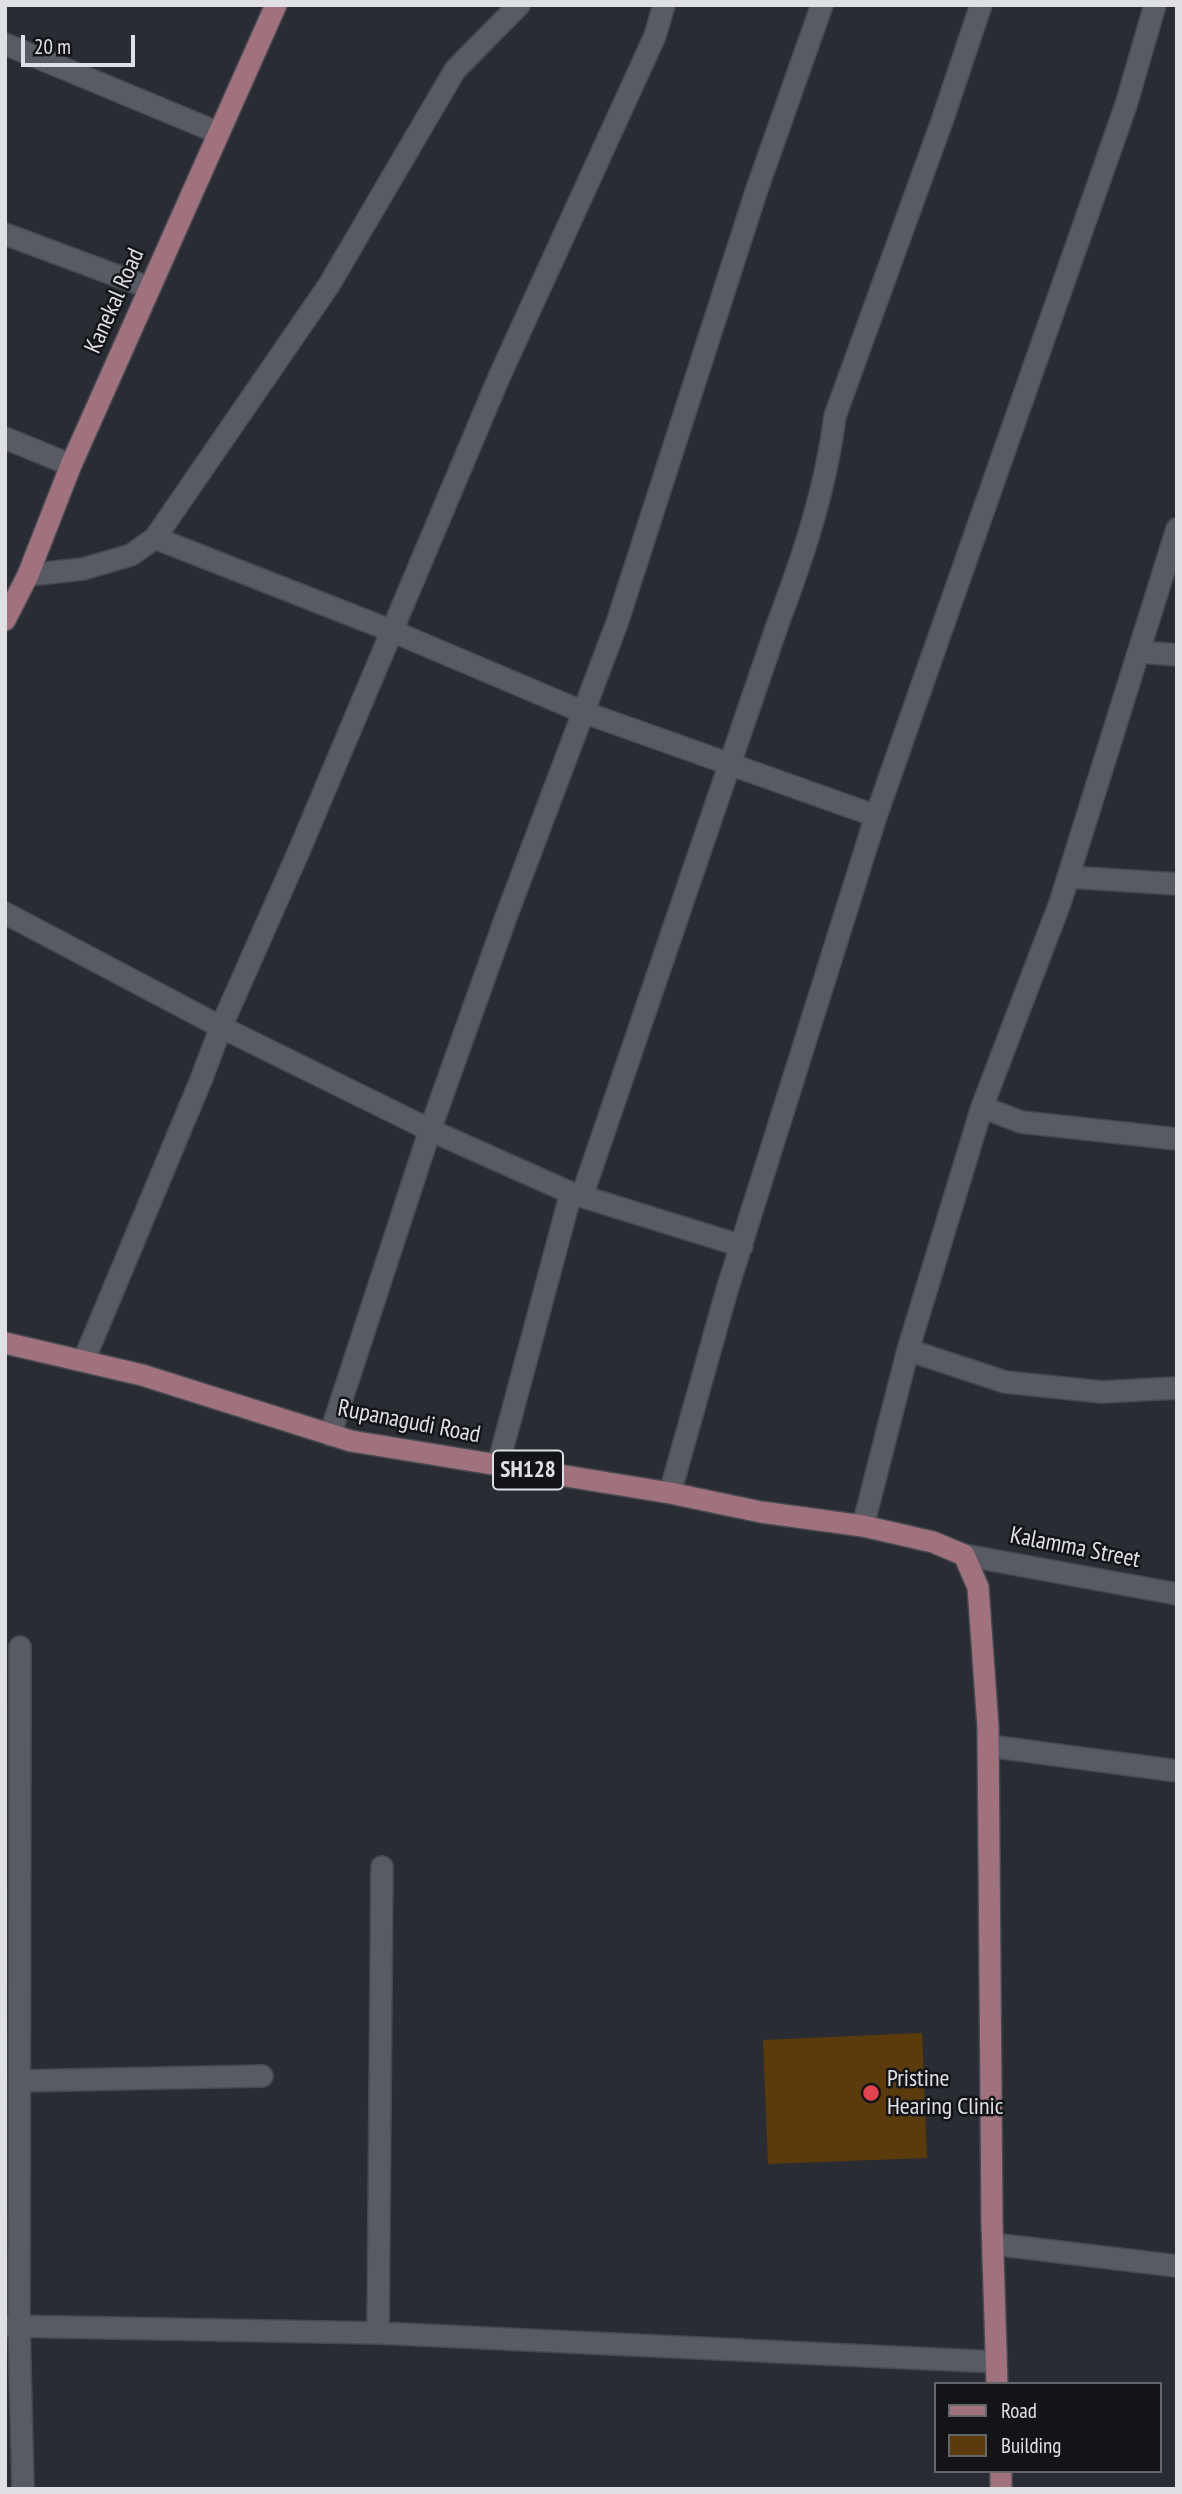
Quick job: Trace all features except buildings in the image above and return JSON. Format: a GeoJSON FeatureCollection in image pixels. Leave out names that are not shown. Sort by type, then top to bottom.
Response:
{"type":"FeatureCollection","features":[{"type":"Feature","properties":{"kind":"main road","name":"Kanekal Road"},"geometry":{"type":"LineString","coordinates":[[5,621],[28,575],[71,465],[276,5]]}},
{"type":"Feature","properties":{"kind":"main road","name":"Rupanagudi Road"},"geometry":{"type":"LineString","coordinates":[[5,1343],[142,1374],[351,1441],[670,1493],[761,1512],[863,1526],[933,1542],[964,1555]]}},
{"type":"Feature","properties":{"kind":"main road"},"geometry":{"type":"LineString","coordinates":[[964,1555],[978,1587],[988,1736],[993,2244],[997,2373]]}},
{"type":"Feature","properties":{"kind":"street"},"geometry":{"type":"LineString","coordinates":[[28,575],[95,566],[131,555],[155,538],[329,285],[455,70],[519,5]]}},
{"type":"Feature","properties":{"kind":"street"},"geometry":{"type":"LineString","coordinates":[[84,1360],[221,1027],[500,375],[655,36],[664,5]]}},
{"type":"Feature","properties":{"kind":"street"},"geometry":{"type":"LineString","coordinates":[[330,1435],[430,1130],[506,916],[617,623],[757,189],[822,5]]}},
{"type":"Feature","properties":{"kind":"street"},"geometry":{"type":"LineString","coordinates":[[498,1465],[577,1195],[807,547],[831,453],[835,416],[937,137],[981,5]]}},
{"type":"Feature","properties":{"kind":"street"},"geometry":{"type":"LineString","coordinates":[[670,1493],[727,1290],[876,816],[1126,106],[1155,5]]}},
{"type":"Feature","properties":{"kind":"street"},"geometry":{"type":"LineString","coordinates":[[5,44],[219,133]]}},
{"type":"Feature","properties":{"kind":"street"},"geometry":{"type":"LineString","coordinates":[[5,234],[150,288]]}},
{"type":"Feature","properties":{"kind":"street"},"geometry":{"type":"LineString","coordinates":[[5,438],[71,465]]}},
{"type":"Feature","properties":{"kind":"street"},"geometry":{"type":"LineString","coordinates":[[863,1526],[908,1350],[982,1107],[1068,877],[1177,529]]}},
{"type":"Feature","properties":{"kind":"street"},"geometry":{"type":"LineString","coordinates":[[155,538],[392,631],[583,712],[876,816]]}},
{"type":"Feature","properties":{"kind":"street"},"geometry":{"type":"LineString","coordinates":[[1140,652],[1177,655]]}},
{"type":"Feature","properties":{"kind":"street"},"geometry":{"type":"LineString","coordinates":[[1068,877],[1177,884]]}},
{"type":"Feature","properties":{"kind":"street"},"geometry":{"type":"LineString","coordinates":[[5,913],[221,1027],[430,1130],[577,1195],[742,1247]]}},
{"type":"Feature","properties":{"kind":"street"},"geometry":{"type":"LineString","coordinates":[[982,1107],[1021,1122],[1177,1139]]}},
{"type":"Feature","properties":{"kind":"street"},"geometry":{"type":"LineString","coordinates":[[908,1350],[1005,1382],[1102,1392],[1177,1388]]}},
{"type":"Feature","properties":{"kind":"street","name":"Kalamma Street"},"geometry":{"type":"LineString","coordinates":[[964,1555],[1177,1594]]}},
{"type":"Feature","properties":{"kind":"street"},"geometry":{"type":"LineString","coordinates":[[20,1647],[20,2081],[12,2326],[23,2489]]}},
{"type":"Feature","properties":{"kind":"street"},"geometry":{"type":"LineString","coordinates":[[988,1736],[1177,1771]]}},
{"type":"Feature","properties":{"kind":"street"},"geometry":{"type":"LineString","coordinates":[[378,2333],[382,1867]]}},
{"type":"Feature","properties":{"kind":"street"},"geometry":{"type":"LineString","coordinates":[[20,2081],[262,2076]]}},
{"type":"Feature","properties":{"kind":"street"},"geometry":{"type":"LineString","coordinates":[[993,2244],[1177,2266]]}},
{"type":"Feature","properties":{"kind":"street"},"geometry":{"type":"LineString","coordinates":[[12,2326],[378,2333],[997,2373]]}},
{"type":"Feature","properties":{"kind":"place","name":"Pristine Hearing Clinic"},"geometry":{"type":"Point","coordinates":[871,2093]}}]}
